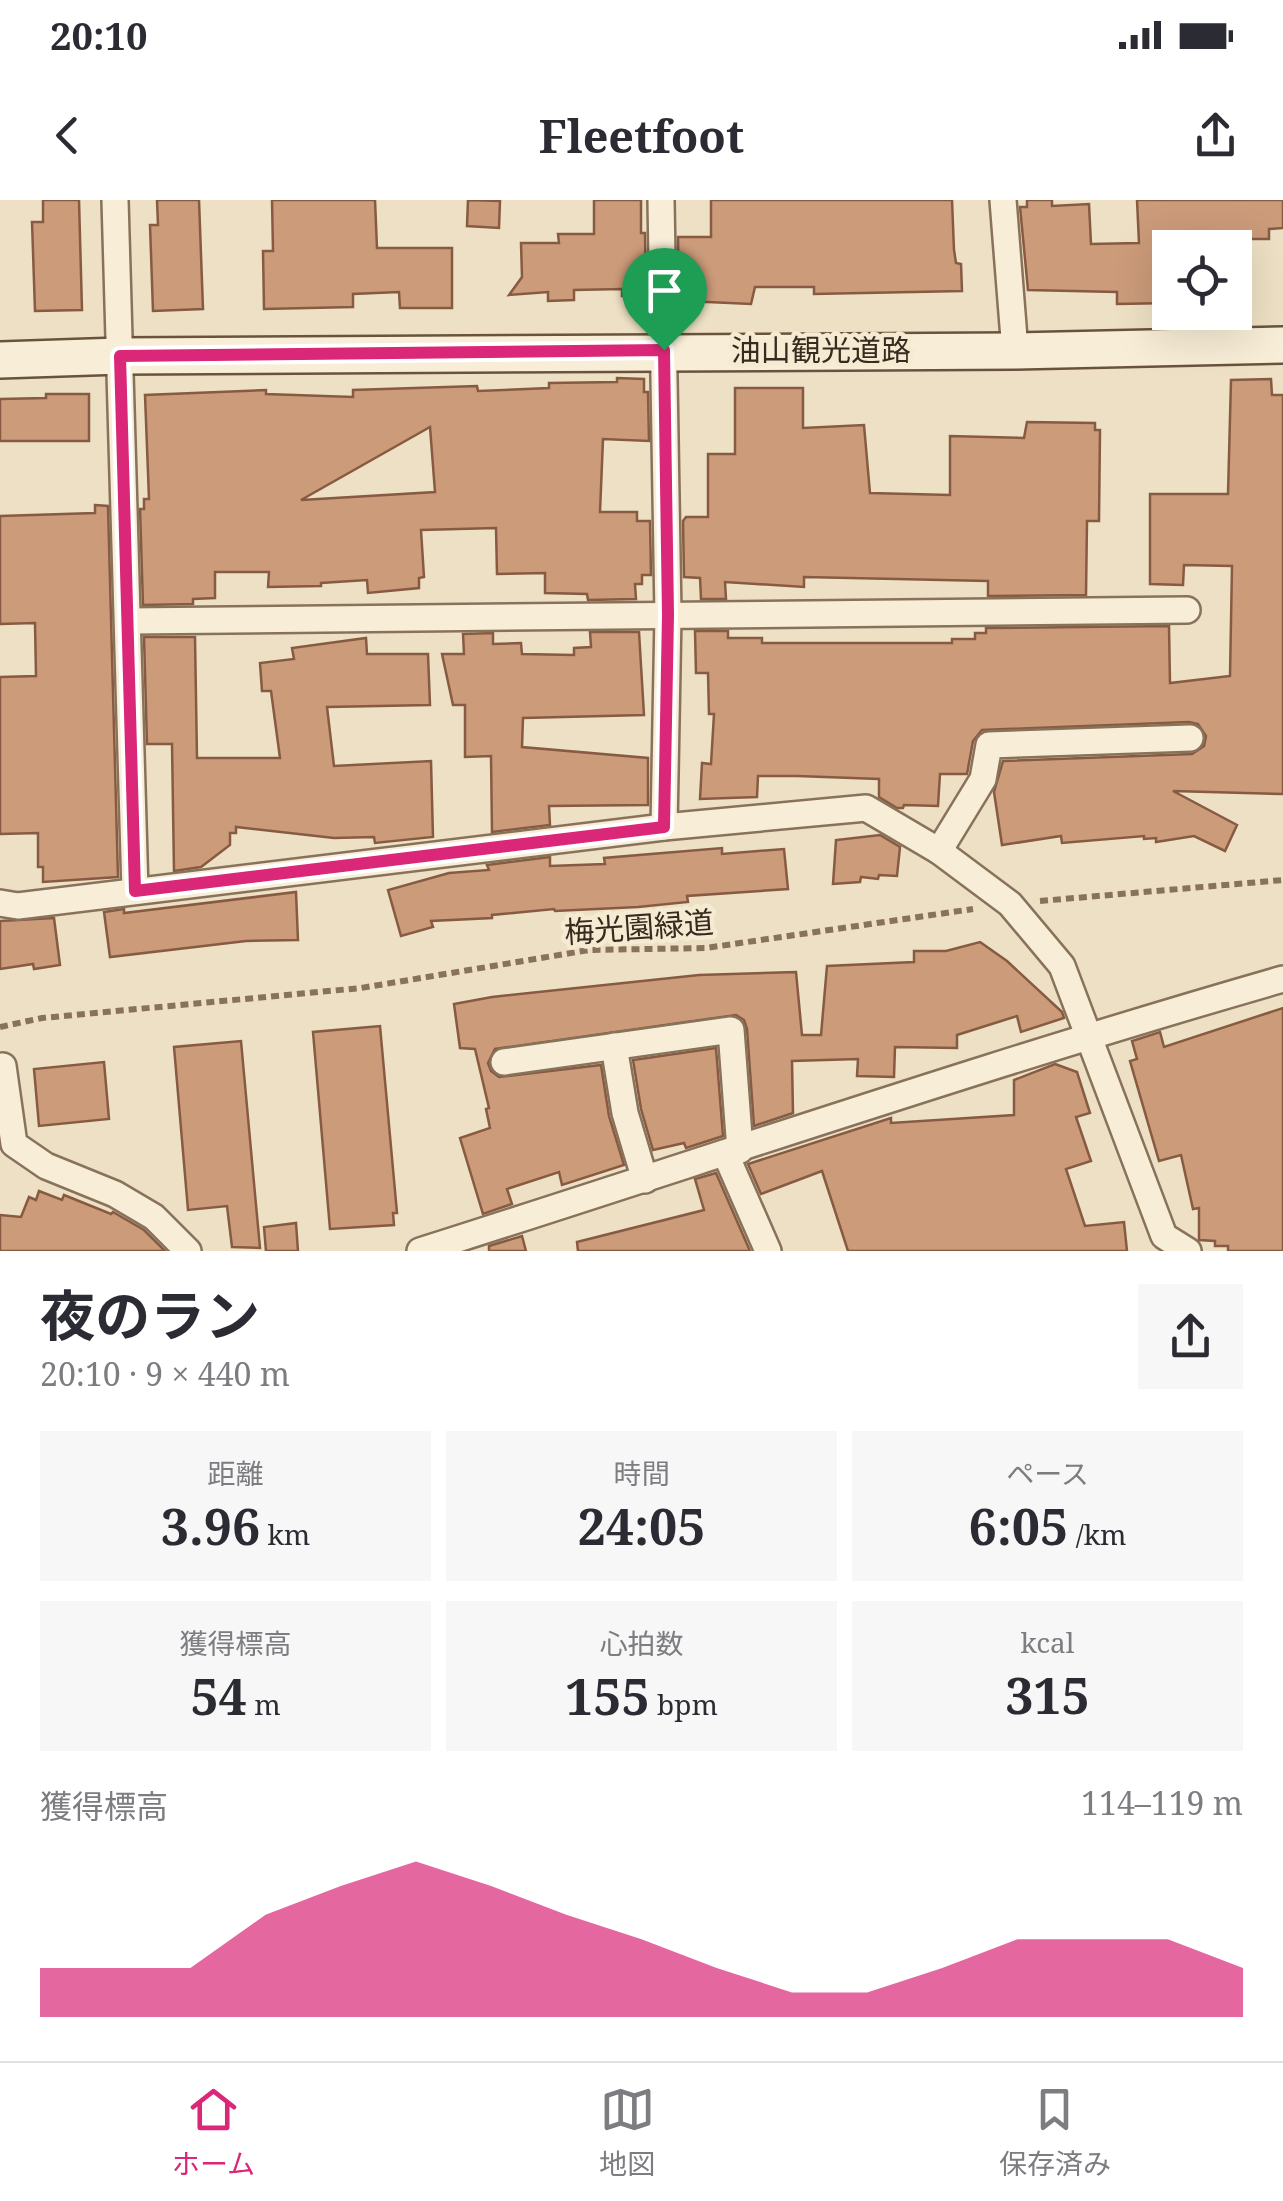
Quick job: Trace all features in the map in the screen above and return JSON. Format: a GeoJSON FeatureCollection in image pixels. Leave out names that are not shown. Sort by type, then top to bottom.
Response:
{"type":"FeatureCollection","features":[{"type":"Feature","properties":{"kind":"street"},"geometry":{"type":"LineString","coordinates":[[115,200],[135,891]]}},
{"type":"Feature","properties":{"kind":"street"},"geometry":{"type":"LineString","coordinates":[[660,200],[668,615],[664,827]]}},
{"type":"Feature","properties":{"kind":"street"},"geometry":{"type":"LineString","coordinates":[[1003,200],[1015,351]]}},
{"type":"Feature","properties":{"kind":"street","name":"油山観光道路"},"geometry":{"type":"LineString","coordinates":[[0,360],[1283,345]]}},
{"type":"Feature","properties":{"kind":"street"},"geometry":{"type":"LineString","coordinates":[[128,621],[1187,610]]}},
{"type":"Feature","properties":{"kind":"street"},"geometry":{"type":"LineString","coordinates":[[940,851],[984,779],[989,745],[1190,738]]}},
{"type":"Feature","properties":{"kind":"street"},"geometry":{"type":"LineString","coordinates":[[0,903],[18,906],[664,827],[866,808],[940,851],[1010,904],[1062,966],[1164,1236],[1188,1251]]}},
{"type":"Feature","properties":{"kind":"street"},"geometry":{"type":"LineString","coordinates":[[420,1251],[1087,1035],[1283,979]]}},
{"type":"Feature","properties":{"kind":"street"},"geometry":{"type":"LineString","coordinates":[[504,1062],[731,1030],[733,1152],[768,1251]]}},
{"type":"Feature","properties":{"kind":"street"},"geometry":{"type":"LineString","coordinates":[[614,1046],[625,1113],[646,1180]]}},
{"type":"Feature","properties":{"kind":"street"},"geometry":{"type":"LineString","coordinates":[[3,1066],[14,1144],[46,1166],[115,1194],[154,1217],[188,1251]]}},
{"type":"Feature","properties":{"kind":"path","name":"梅光園緑道"},"geometry":{"type":"LineString","coordinates":[[0,1028],[42,1018],[361,988],[589,950],[706,948],[1010,904],[1283,880]]}},
{"type":"Feature","properties":{"kind":"building"},"geometry":{"type":"Polygon","coordinates":[[[43,200],[79,200],[82,310],[35,311],[32,222],[43,222],[43,200]]]}},
{"type":"Feature","properties":{"kind":"building"},"geometry":{"type":"Polygon","coordinates":[[[157,200],[199,200],[203,309],[153,311],[150,225],[158,225],[157,200]]]}},
{"type":"Feature","properties":{"kind":"building"},"geometry":{"type":"Polygon","coordinates":[[[272,200],[375,200],[377,248],[452,248],[452,308],[400,308],[399,292],[353,294],[353,307],[264,309],[263,251],[273,251],[272,200]]]}},
{"type":"Feature","properties":{"kind":"building"},"geometry":{"type":"Polygon","coordinates":[[[468,200],[500,201],[499,228],[467,226],[468,200]]]}},
{"type":"Feature","properties":{"kind":"building"},"geometry":{"type":"Polygon","coordinates":[[[594,200],[641,200],[646,296],[622,296],[622,289],[574,290],[574,300],[548,301],[548,292],[509,295],[522,277],[521,243],[559,243],[558,234],[594,234],[594,200]]]}},
{"type":"Feature","properties":{"kind":"building"},"geometry":{"type":"Polygon","coordinates":[[[711,200],[952,200],[954,250],[956,263],[961,264],[962,291],[814,294],[814,287],[755,287],[751,304],[686,301],[679,296],[678,237],[711,237],[711,200]]]}},
{"type":"Feature","properties":{"kind":"building"},"geometry":{"type":"Polygon","coordinates":[[[1027,200],[1052,200],[1052,206],[1089,204],[1091,244],[1139,243],[1137,200],[1283,200],[1283,228],[1269,229],[1269,239],[1252,239],[1252,230],[1152,230],[1152,303],[1117,304],[1117,292],[1028,290],[1020,207],[1027,207],[1027,200]]]}},
{"type":"Feature","properties":{"kind":"building"},"geometry":{"type":"Polygon","coordinates":[[[617,378],[644,379],[644,392],[648,392],[649,441],[603,439],[600,512],[637,512],[637,521],[650,521],[651,575],[642,575],[642,584],[635,584],[636,599],[588,600],[587,594],[545,593],[545,573],[497,574],[496,528],[421,530],[424,577],[419,578],[419,588],[368,593],[367,580],[268,587],[269,572],[215,572],[215,598],[193,599],[193,604],[143,605],[140,509],[144,509],[144,499],[149,499],[145,395],[266,390],[266,394],[353,397],[353,390],[477,386],[478,391],[549,388],[549,383],[617,382],[617,378]],[[430,427],[301,500],[435,492],[430,427]]]}},
{"type":"Feature","properties":{"kind":"building"},"geometry":{"type":"Polygon","coordinates":[[[1271,379],[1272,395],[1283,395],[1283,794],[1173,791],[1237,825],[1225,851],[1194,836],[1156,842],[1156,838],[1144,836],[1062,843],[1061,836],[1002,845],[994,792],[1003,761],[1192,754],[1204,746],[1206,736],[1198,724],[1189,722],[982,730],[973,741],[967,774],[940,774],[938,806],[897,808],[879,797],[879,779],[797,776],[758,776],[757,797],[700,799],[702,763],[711,764],[714,714],[709,714],[708,673],[696,673],[695,631],[728,631],[728,638],[762,638],[762,643],[952,643],[952,639],[975,639],[975,633],[986,633],[986,628],[1169,626],[1170,683],[1230,676],[1232,566],[1184,565],[1183,585],[1150,584],[1150,494],[1228,494],[1231,380],[1271,379]]]}},
{"type":"Feature","properties":{"kind":"building"},"geometry":{"type":"Polygon","coordinates":[[[735,388],[803,388],[803,428],[864,425],[870,493],[950,495],[950,436],[1024,438],[1027,422],[1095,423],[1095,430],[1100,430],[1099,521],[1087,521],[1086,595],[988,596],[988,581],[804,577],[804,587],[725,582],[726,599],[701,599],[700,578],[684,577],[683,521],[686,517],[708,517],[708,454],[735,454],[735,388]]]}},
{"type":"Feature","properties":{"kind":"building"},"geometry":{"type":"Polygon","coordinates":[[[46,394],[89,394],[89,441],[0,441],[0,399],[46,398],[46,394]]]}},
{"type":"Feature","properties":{"kind":"building"},"geometry":{"type":"Polygon","coordinates":[[[95,505],[108,506],[118,877],[43,882],[43,867],[38,867],[38,833],[0,834],[0,677],[36,676],[35,623],[0,624],[0,516],[95,513],[95,505]]]}},
{"type":"Feature","properties":{"kind":"building"},"geometry":{"type":"Polygon","coordinates":[[[590,632],[639,632],[644,715],[523,718],[522,747],[648,758],[648,805],[549,806],[550,825],[492,832],[491,756],[465,757],[465,705],[453,705],[442,654],[464,654],[463,634],[493,633],[493,644],[521,643],[522,654],[574,655],[574,648],[591,647],[590,632]]]}},
{"type":"Feature","properties":{"kind":"building"},"geometry":{"type":"Polygon","coordinates":[[[144,637],[195,637],[197,758],[280,758],[271,691],[262,691],[260,663],[294,659],[292,648],[366,638],[367,654],[428,654],[430,705],[327,707],[334,766],[431,761],[433,837],[375,843],[374,837],[334,838],[236,827],[236,833],[230,833],[230,845],[201,867],[174,871],[172,744],[147,744],[144,637]]]}},
{"type":"Feature","properties":{"kind":"building"},"geometry":{"type":"Polygon","coordinates":[[[880,835],[900,847],[897,876],[861,877],[860,882],[833,884],[836,840],[880,835]]]}},
{"type":"Feature","properties":{"kind":"building"},"geometry":{"type":"Polygon","coordinates":[[[722,848],[722,854],[784,849],[788,889],[687,896],[688,902],[638,907],[554,909],[431,921],[433,927],[401,936],[388,890],[449,873],[489,870],[487,865],[550,857],[550,866],[605,864],[604,858],[722,848]]]}},
{"type":"Feature","properties":{"kind":"building"},"geometry":{"type":"Polygon","coordinates":[[[296,892],[298,940],[246,941],[110,957],[104,912],[124,909],[124,913],[296,892]]]}},
{"type":"Feature","properties":{"kind":"building"},"geometry":{"type":"Polygon","coordinates":[[[54,918],[60,965],[0,969],[0,921],[54,918]]]}},
{"type":"Feature","properties":{"kind":"building"},"geometry":{"type":"Polygon","coordinates":[[[980,942],[1007,961],[1064,1018],[1021,1032],[1017,1016],[957,1035],[957,1048],[895,1047],[894,1077],[857,1076],[858,1059],[792,1061],[793,1113],[754,1126],[747,1029],[744,1020],[736,1015],[495,1049],[488,1063],[499,1077],[601,1065],[609,1116],[624,1165],[562,1185],[559,1172],[507,1189],[512,1204],[483,1214],[460,1138],[490,1128],[486,1109],[489,1108],[475,1049],[460,1048],[454,1004],[699,975],[796,972],[802,1035],[821,1035],[827,966],[914,962],[914,951],[946,951],[980,942]]]}},
{"type":"Feature","properties":{"kind":"building"},"geometry":{"type":"Polygon","coordinates":[[[1283,1008],[1283,1251],[1228,1251],[1228,1246],[1215,1246],[1215,1241],[1199,1240],[1199,1208],[1193,1209],[1181,1155],[1159,1161],[1130,1061],[1137,1059],[1132,1041],[1160,1032],[1164,1047],[1283,1008]]]}},
{"type":"Feature","properties":{"kind":"building"},"geometry":{"type":"Polygon","coordinates":[[[380,1026],[397,1213],[393,1213],[394,1225],[330,1229],[313,1032],[380,1026]]]}},
{"type":"Feature","properties":{"kind":"building"},"geometry":{"type":"Polygon","coordinates":[[[241,1041],[260,1248],[232,1247],[227,1206],[188,1210],[174,1047],[241,1041]]]}},
{"type":"Feature","properties":{"kind":"building"},"geometry":{"type":"Polygon","coordinates":[[[716,1048],[723,1136],[686,1148],[684,1143],[653,1150],[633,1060],[716,1048]]]}},
{"type":"Feature","properties":{"kind":"building"},"geometry":{"type":"Polygon","coordinates":[[[104,1062],[109,1119],[39,1126],[34,1069],[104,1062]]]}},
{"type":"Feature","properties":{"kind":"building"},"geometry":{"type":"Polygon","coordinates":[[[1055,1064],[1077,1072],[1090,1113],[1076,1117],[1091,1161],[1066,1169],[1085,1226],[1124,1222],[1127,1251],[848,1251],[822,1171],[761,1194],[748,1164],[891,1118],[891,1123],[1014,1115],[1014,1080],[1055,1064]]]}},
{"type":"Feature","properties":{"kind":"building"},"geometry":{"type":"Polygon","coordinates":[[[716,1173],[750,1251],[578,1251],[577,1242],[704,1210],[695,1179],[716,1173]]]}},
{"type":"Feature","properties":{"kind":"building"},"geometry":{"type":"Polygon","coordinates":[[[39,1191],[113,1212],[144,1230],[165,1251],[0,1251],[0,1215],[21,1217],[29,1197],[36,1200],[39,1191]]]}},
{"type":"Feature","properties":{"kind":"building"},"geometry":{"type":"Polygon","coordinates":[[[296,1223],[298,1251],[266,1251],[264,1227],[296,1223]]]}},
{"type":"Feature","properties":{"kind":"building"},"geometry":{"type":"Polygon","coordinates":[[[522,1236],[526,1251],[489,1251],[489,1246],[522,1236]]]}},
{"type":"Feature","properties":{"kind":"route"},"geometry":{"type":"LineString","coordinates":[[664,350],[668,615],[664,827],[135,891],[120,356],[664,350]]}}]}
